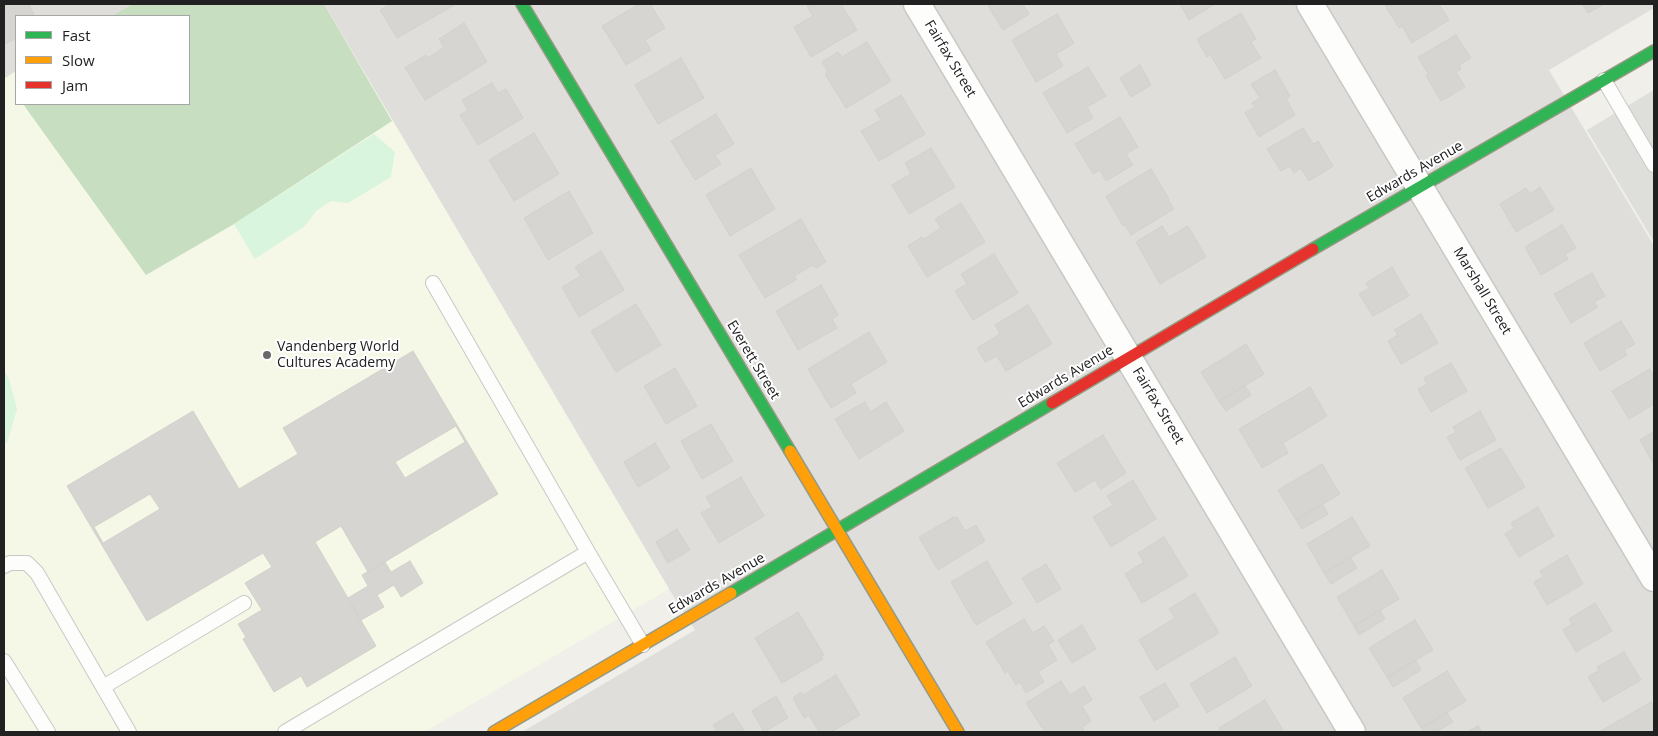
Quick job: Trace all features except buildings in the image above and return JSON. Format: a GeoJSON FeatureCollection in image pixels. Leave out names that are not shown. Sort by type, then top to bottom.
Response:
{"type":"FeatureCollection","features":[{"type":"Feature","properties":{"kind":"street","name":"Everett Street"},"geometry":{"type":"LineString","coordinates":[[522,4],[958,732]]}},
{"type":"Feature","properties":{"kind":"street","name":"Fairfax Street"},"geometry":{"type":"LineString","coordinates":[[917,4],[1352,732]]}},
{"type":"Feature","properties":{"kind":"street","name":"Marshall Street"},"geometry":{"type":"LineString","coordinates":[[1310,4],[1654,578]]}},
{"type":"Feature","properties":{"kind":"street","name":"Edwards Avenue"},"geometry":{"type":"LineString","coordinates":[[494,732],[838,531],[1128,357],[1654,50]]}},
{"type":"Feature","properties":{"kind":"lane"},"geometry":{"type":"LineString","coordinates":[[1604,80],[1654,165]]}},
{"type":"Feature","properties":{"kind":"lane"},"geometry":{"type":"LineString","coordinates":[[433,283],[643,645]]}},
{"type":"Feature","properties":{"kind":"lane"},"geometry":{"type":"LineString","coordinates":[[285,732],[588,552]]}},
{"type":"Feature","properties":{"kind":"lane"},"geometry":{"type":"LineString","coordinates":[[4,566],[10,563],[27,563],[37,572],[129,732]]}},
{"type":"Feature","properties":{"kind":"lane"},"geometry":{"type":"LineString","coordinates":[[102,686],[244,603]]}},
{"type":"Feature","properties":{"kind":"lane"},"geometry":{"type":"LineString","coordinates":[[4,661],[48,732]]}},
{"type":"Feature","properties":{"kind":"shaded area"},"geometry":{"type":"Polygon","coordinates":[[[4,4],[132,4],[113,15],[15,15],[15,72],[4,79],[4,4]]]}},
{"type":"Feature","properties":{"kind":"shaded area","name":"Vandenberg World Cultures Academy"},"geometry":{"type":"Polygon","coordinates":[[[132,4],[324,4],[669,589],[424,732],[4,732],[4,79],[15,72],[15,105],[190,105],[190,15],[113,15],[132,4]]]}},
{"type":"Feature","properties":{"kind":"shaded area"},"geometry":{"type":"Polygon","coordinates":[[[324,4],[1654,4],[1654,8],[1549,70],[1654,246],[1654,732],[522,732],[695,630],[324,4]]]}},
{"type":"Feature","properties":{"kind":"shaded area"},"geometry":{"type":"Polygon","coordinates":[[[1654,90],[1654,242],[1587,130],[1654,90]]]}},
{"type":"Feature","properties":{"kind":"green space"},"geometry":{"type":"Polygon","coordinates":[[[132,4],[324,4],[392,121],[234,224],[146,275],[24,105],[190,105],[190,15],[113,15],[132,4]]]}},
{"type":"Feature","properties":{"kind":"green space"},"geometry":{"type":"Polygon","coordinates":[[[374,134],[395,152],[391,177],[348,203],[331,201],[316,211],[305,226],[255,259],[234,224],[374,134]]]}},
{"type":"Feature","properties":{"kind":"green space"},"geometry":{"type":"Polygon","coordinates":[[[4,370],[9,379],[17,409],[7,443],[4,442],[4,370]]]}},
{"type":"Feature","properties":{"kind":"traffic: fast"},"geometry":{"type":"LineString","coordinates":[[522,4],[790,451]]}},
{"type":"Feature","properties":{"kind":"traffic: fast"},"geometry":{"type":"LineString","coordinates":[[1313,249],[1654,51]]}},
{"type":"Feature","properties":{"kind":"traffic: fast"},"geometry":{"type":"LineString","coordinates":[[731,593],[1052,403]]}},
{"type":"Feature","properties":{"kind":"traffic: slow"},"geometry":{"type":"LineString","coordinates":[[790,451],[958,732]]}},
{"type":"Feature","properties":{"kind":"traffic: slow"},"geometry":{"type":"LineString","coordinates":[[494,732],[731,593]]}},
{"type":"Feature","properties":{"kind":"traffic: jam"},"geometry":{"type":"LineString","coordinates":[[1052,403],[1313,249]]}},
{"type":"Feature","properties":{"kind":"place","name":"Vandenberg World Cultures Academy"},"geometry":{"type":"Point","coordinates":[267,355]}}]}
